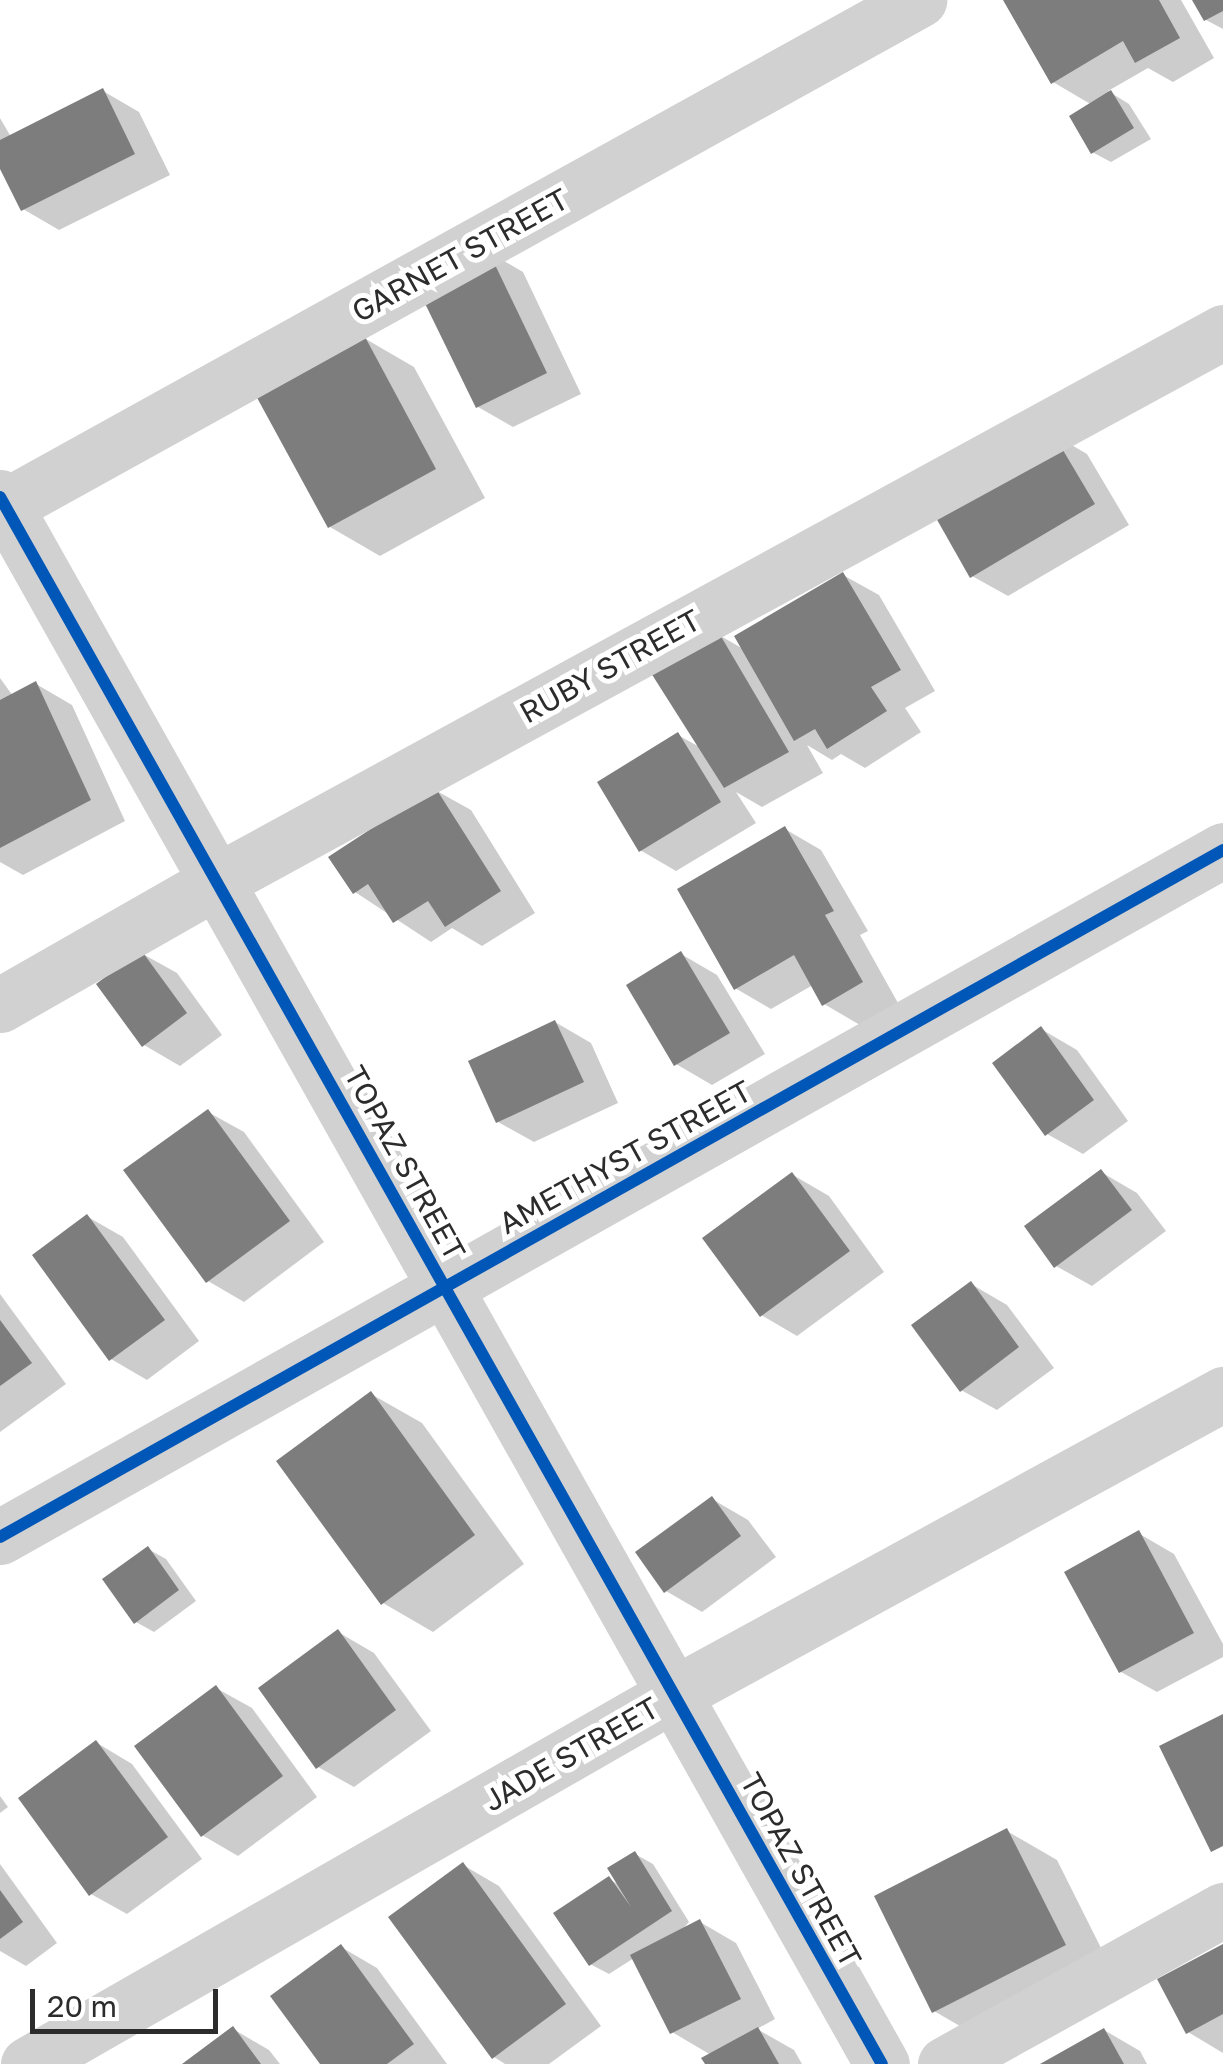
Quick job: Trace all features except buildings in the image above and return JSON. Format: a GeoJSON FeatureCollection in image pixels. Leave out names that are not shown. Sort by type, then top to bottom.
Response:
{"type":"FeatureCollection","features":[{"type":"Feature","properties":{"kind":"street","name":"GARNET STREET"},"geometry":{"type":"LineString","coordinates":[[2,504],[920,0]]}},
{"type":"Feature","properties":{"kind":"street","name":"RUBY STREET"},"geometry":{"type":"LineString","coordinates":[[0,1005],[217,880],[1223,332]]}},
{"type":"Feature","properties":{"kind":"street","name":"TOPAZ STREET"},"geometry":{"type":"LineString","coordinates":[[2,504],[882,2064]]}},
{"type":"Feature","properties":{"kind":"street","name":"AMETHYST STREET"},"geometry":{"type":"LineString","coordinates":[[0,1537],[1223,850]]}},
{"type":"Feature","properties":{"kind":"street","name":"JADE STREET"},"geometry":{"type":"LineString","coordinates":[[28,2064],[674,1694],[1223,1394]]}},
{"type":"Feature","properties":{"kind":"street"},"geometry":{"type":"LineString","coordinates":[[945,2064],[1223,1910]]}},
{"type":"Feature","properties":{"kind":"cycle path"},"geometry":{"type":"LineString","coordinates":[[0,497],[882,2064]]}},
{"type":"Feature","properties":{"kind":"cycle path"},"geometry":{"type":"LineString","coordinates":[[0,1537],[1223,850]]}}]}
